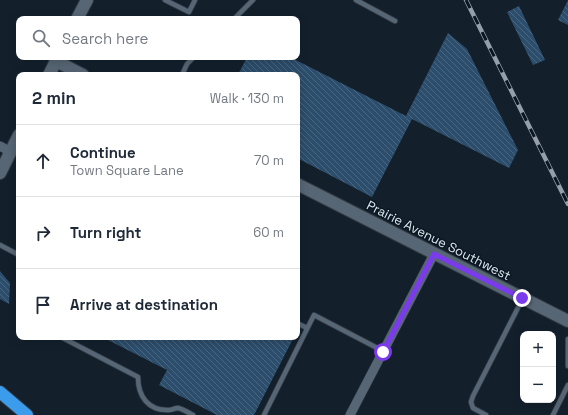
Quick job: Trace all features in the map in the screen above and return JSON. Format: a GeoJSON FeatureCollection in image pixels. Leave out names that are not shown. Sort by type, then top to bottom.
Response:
{"type":"FeatureCollection","features":[{"type":"Feature","properties":{"kind":"highway"},"geometry":{"type":"LineString","coordinates":[[0,392],[27,415]]}},
{"type":"Feature","properties":{"kind":"street"},"geometry":{"type":"LineString","coordinates":[[79,16],[87,0]]}},
{"type":"Feature","properties":{"kind":"street"},"geometry":{"type":"LineString","coordinates":[[50,72],[56,60]]}},
{"type":"Feature","properties":{"kind":"street"},"geometry":{"type":"LineString","coordinates":[[59,60],[77,72]]}},
{"type":"Feature","properties":{"kind":"street"},"geometry":{"type":"LineString","coordinates":[[0,173],[5,149],[16,138]]}},
{"type":"Feature","properties":{"kind":"street","name":"Prairie Avenue Southwest"},"geometry":{"type":"LineString","coordinates":[[300,186],[568,321]]}},
{"type":"Feature","properties":{"kind":"street"},"geometry":{"type":"LineString","coordinates":[[350,415],[434,254]]}},
{"type":"Feature","properties":{"kind":"lane"},"geometry":{"type":"LineString","coordinates":[[165,0],[189,12],[195,0]]}},
{"type":"Feature","properties":{"kind":"lane"},"geometry":{"type":"LineString","coordinates":[[237,16],[253,0]]}},
{"type":"Feature","properties":{"kind":"lane"},"geometry":{"type":"LineString","coordinates":[[356,0],[396,21]]}},
{"type":"Feature","properties":{"kind":"lane"},"geometry":{"type":"LineString","coordinates":[[183,72],[187,64],[191,60]]}},
{"type":"Feature","properties":{"kind":"lane"},"geometry":{"type":"LineString","coordinates":[[0,245],[16,253]]}},
{"type":"Feature","properties":{"kind":"lane"},"geometry":{"type":"LineString","coordinates":[[486,415],[473,408],[471,402],[472,396],[522,298]]}},
{"type":"Feature","properties":{"kind":"lane"},"geometry":{"type":"LineString","coordinates":[[264,415],[314,315],[383,352]]}},
{"type":"Feature","properties":{"kind":"lane"},"geometry":{"type":"LineString","coordinates":[[300,324],[307,328]]}},
{"type":"Feature","properties":{"kind":"lane"},"geometry":{"type":"LineString","coordinates":[[568,339],[568,366]]}},
{"type":"Feature","properties":{"kind":"lane"},"geometry":{"type":"LineString","coordinates":[[67,340],[138,377],[138,387],[141,396],[155,408],[168,410],[179,408],[193,415]]}},
{"type":"Feature","properties":{"kind":"lane"},"geometry":{"type":"LineString","coordinates":[[553,415],[568,385]]}},
{"type":"Feature","properties":{"kind":"building"},"geometry":{"type":"Polygon","coordinates":[[[568,0],[568,25],[558,20],[568,0]]]}},
{"type":"Feature","properties":{"kind":"building"},"geometry":{"type":"Polygon","coordinates":[[[519,6],[545,60],[533,65],[507,12],[519,6]]]}},
{"type":"Feature","properties":{"kind":"building"},"geometry":{"type":"Polygon","coordinates":[[[448,33],[467,49],[518,150],[509,168],[412,119],[372,197],[300,160],[300,72],[240,72],[246,60],[296,60],[406,116],[448,33]]]}},
{"type":"Feature","properties":{"kind":"building"},"geometry":{"type":"Polygon","coordinates":[[[0,271],[10,283],[9,304],[0,299],[0,271]]]}},
{"type":"Feature","properties":{"kind":"building"},"geometry":{"type":"Polygon","coordinates":[[[108,340],[292,340],[254,415],[217,415],[159,385],[167,370],[108,340]]]}},
{"type":"Feature","properties":{"kind":"railway"},"geometry":{"type":"LineString","coordinates":[[466,0],[568,204]]}},
{"type":"Feature","properties":{"kind":"route"},"geometry":{"type":"LineString","coordinates":[[383,352],[434,254],[522,298]]}}]}
